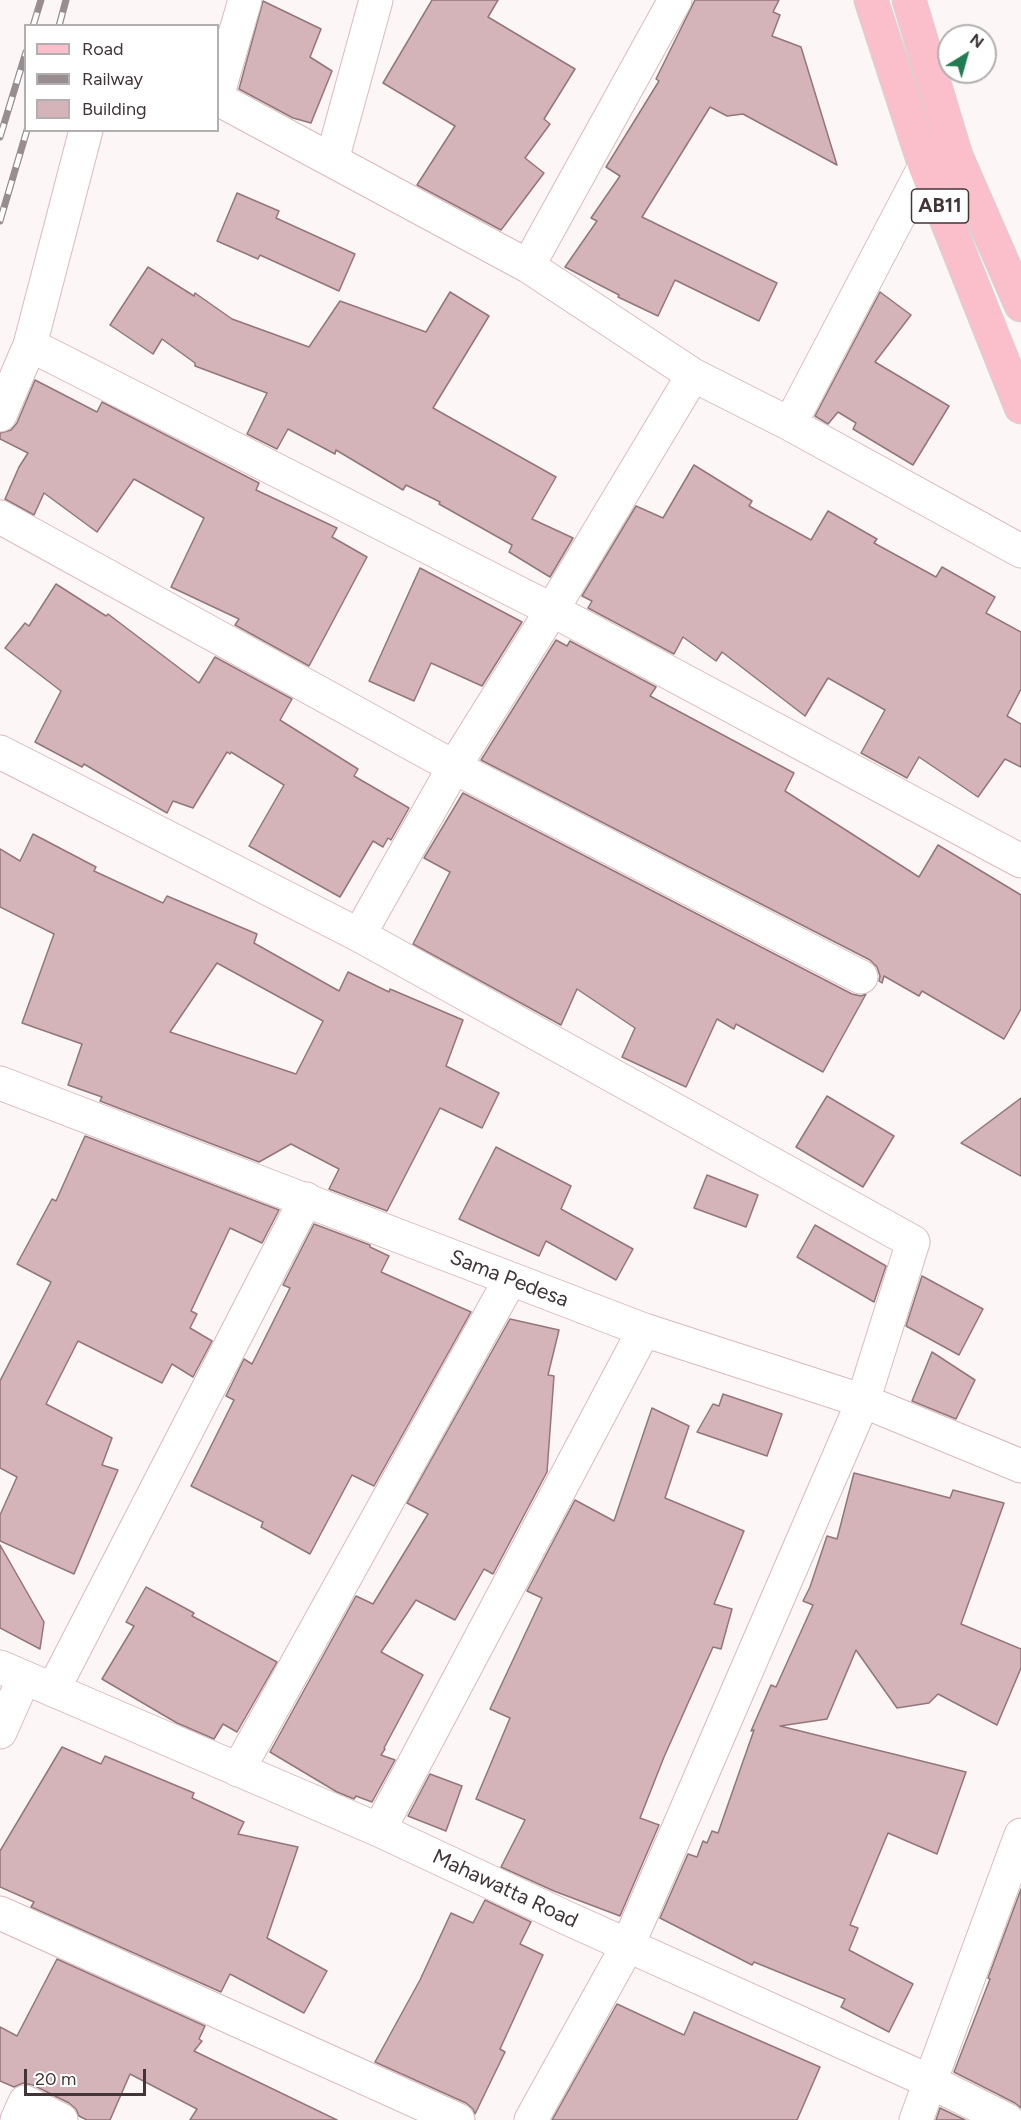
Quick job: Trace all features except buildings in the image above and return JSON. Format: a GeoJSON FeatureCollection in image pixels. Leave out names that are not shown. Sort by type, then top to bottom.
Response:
{"type":"FeatureCollection","features":[{"type":"Feature","properties":{"kind":"main road","name":"AB11"},"geometry":{"type":"LineString","coordinates":[[871,0],[925,166],[1021,407]]}},
{"type":"Feature","properties":{"kind":"main road","name":"AB11"},"geometry":{"type":"LineString","coordinates":[[909,0],[956,156],[1021,305]]}},
{"type":"Feature","properties":{"kind":"street"},"geometry":{"type":"LineString","coordinates":[[219,90],[245,0]]}},
{"type":"Feature","properties":{"kind":"street"},"geometry":{"type":"LineString","coordinates":[[332,160],[376,0]]}},
{"type":"Feature","properties":{"kind":"street"},"geometry":{"type":"LineString","coordinates":[[528,266],[675,0]]}},
{"type":"Feature","properties":{"kind":"street"},"geometry":{"type":"LineString","coordinates":[[219,100],[528,266],[693,375],[790,424],[1021,551]]}},
{"type":"Feature","properties":{"kind":"street"},"geometry":{"type":"LineString","coordinates":[[0,415],[30,345],[85,132]]}},
{"type":"Feature","properties":{"kind":"street"},"geometry":{"type":"LineString","coordinates":[[790,424],[925,166]]}},
{"type":"Feature","properties":{"kind":"street"},"geometry":{"type":"LineString","coordinates":[[30,345],[552,610],[1021,861]]}},
{"type":"Feature","properties":{"kind":"street"},"geometry":{"type":"LineString","coordinates":[[359,935],[454,768],[693,375]]}},
{"type":"Feature","properties":{"kind":"street"},"geometry":{"type":"LineString","coordinates":[[0,518],[454,768],[861,977]]}},
{"type":"Feature","properties":{"kind":"street"},"geometry":{"type":"LineString","coordinates":[[0,752],[359,935],[913,1242],[863,1401],[628,1945],[531,2120]]}},
{"type":"Feature","properties":{"kind":"street","name":"Sama Pedesa"},"geometry":{"type":"LineString","coordinates":[[0,1083],[644,1330],[863,1401],[1021,1466]]}},
{"type":"Feature","properties":{"kind":"street"},"geometry":{"type":"LineString","coordinates":[[0,1732],[25,1678],[306,1199]]}},
{"type":"Feature","properties":{"kind":"street"},"geometry":{"type":"LineString","coordinates":[[238,1770],[510,1280]]}},
{"type":"Feature","properties":{"kind":"street"},"geometry":{"type":"LineString","coordinates":[[379,1830],[644,1330]]}},
{"type":"Feature","properties":{"kind":"street","name":"Mahawatta Road"},"geometry":{"type":"LineString","coordinates":[[25,1678],[379,1830],[929,2081],[1007,2120]]}},
{"type":"Feature","properties":{"kind":"street"},"geometry":{"type":"LineString","coordinates":[[916,2120],[1021,1834]]}},
{"type":"Feature","properties":{"kind":"street"},"geometry":{"type":"LineString","coordinates":[[0,1913],[458,2120]]}},
{"type":"Feature","properties":{"kind":"street"},"geometry":{"type":"LineString","coordinates":[[17,2120],[25,2102],[62,2120]]}},
{"type":"Feature","properties":{"kind":"railway"},"geometry":{"type":"LineString","coordinates":[[34,24],[41,0]]}},
{"type":"Feature","properties":{"kind":"railway"},"geometry":{"type":"LineString","coordinates":[[60,24],[66,0]]}},
{"type":"Feature","properties":{"kind":"railway"},"geometry":{"type":"LineString","coordinates":[[0,137],[24,59]]}},
{"type":"Feature","properties":{"kind":"railway"},"geometry":{"type":"LineString","coordinates":[[0,221],[26,132]]}}]}
